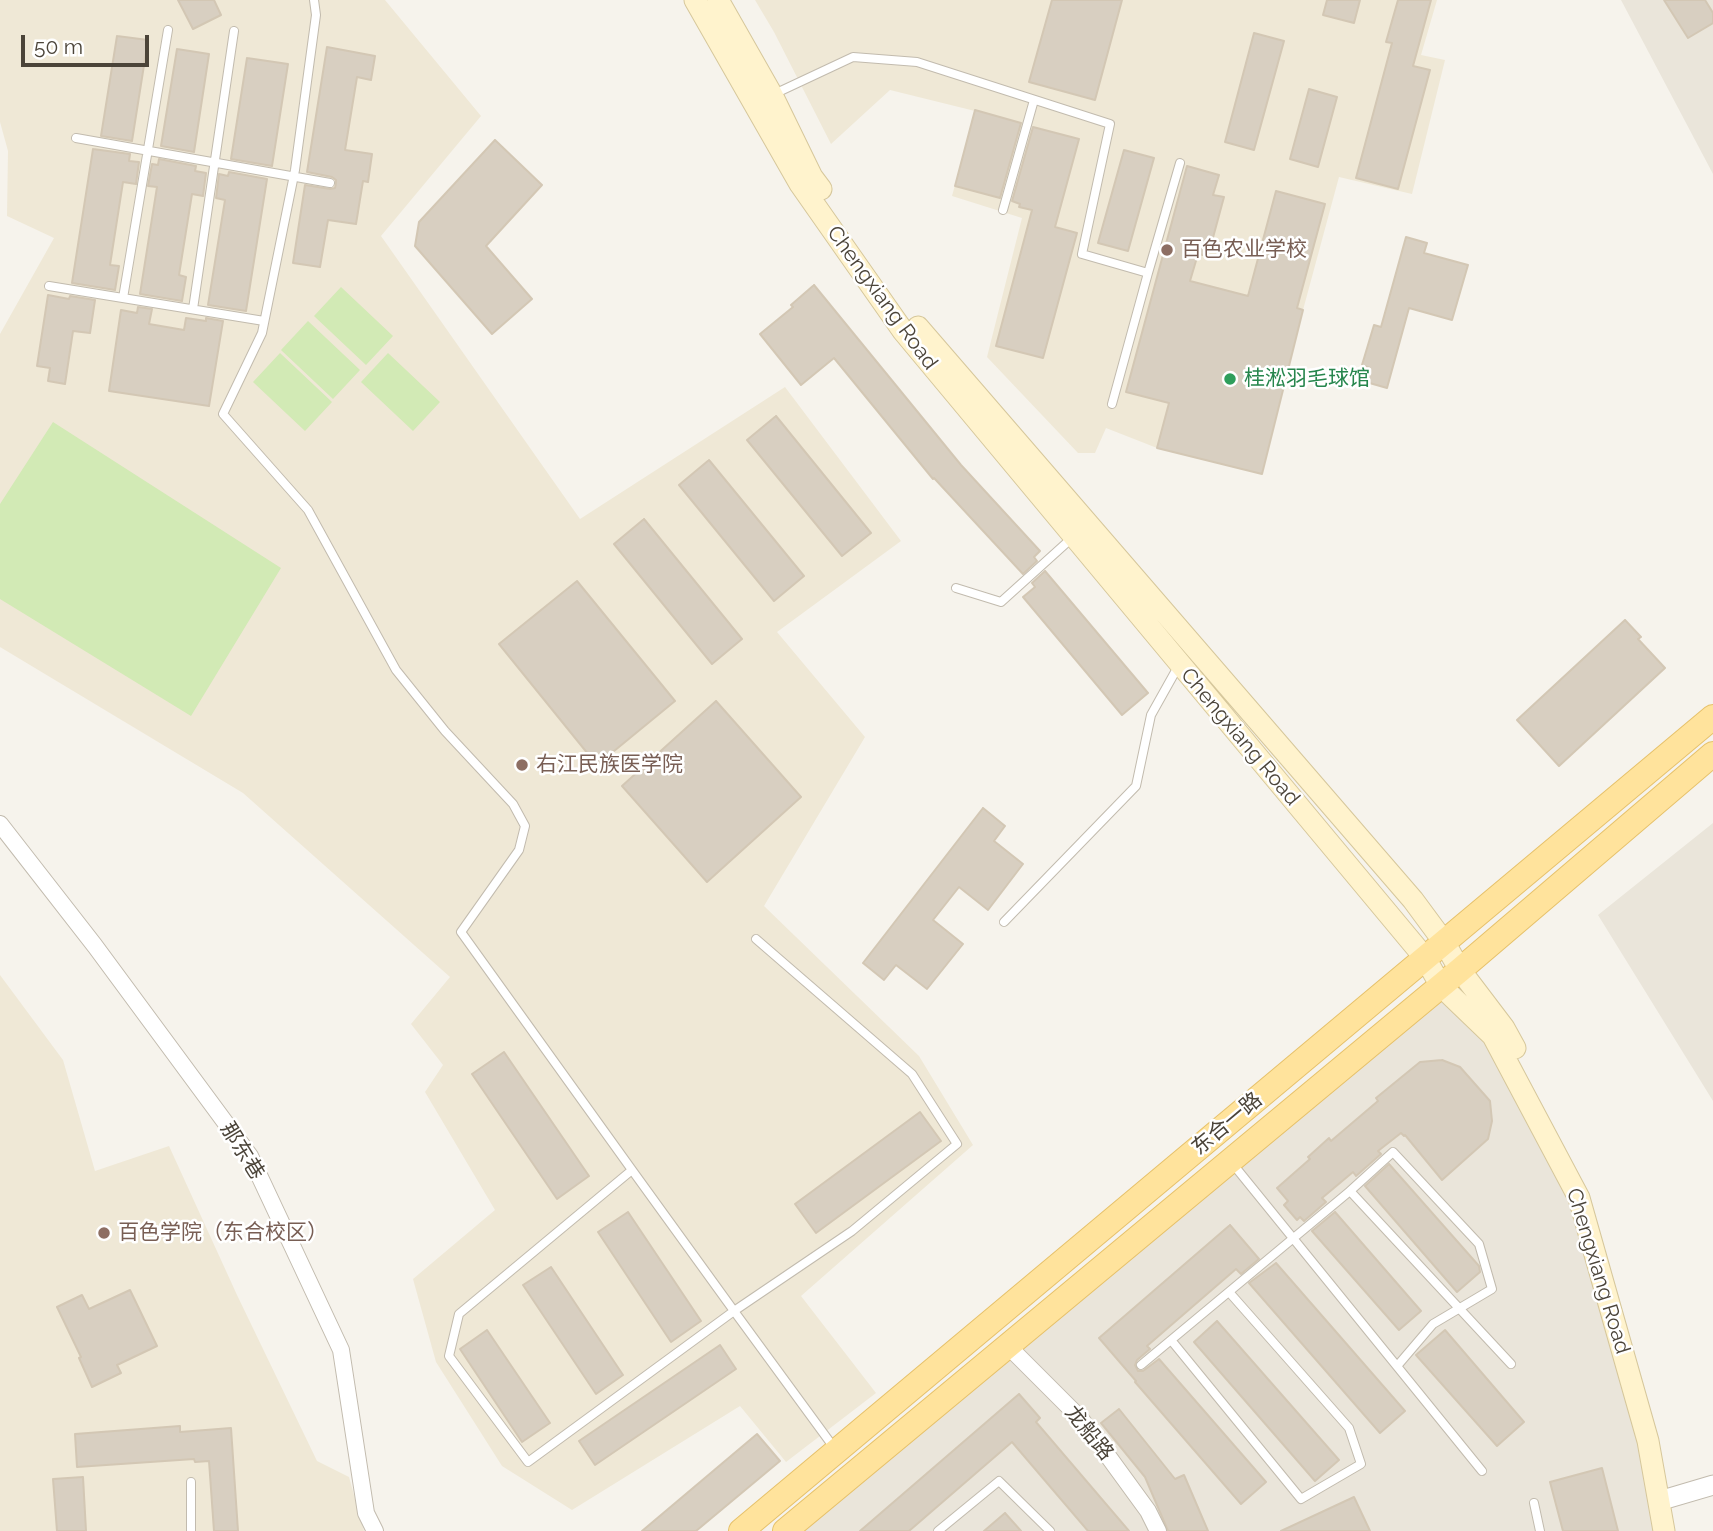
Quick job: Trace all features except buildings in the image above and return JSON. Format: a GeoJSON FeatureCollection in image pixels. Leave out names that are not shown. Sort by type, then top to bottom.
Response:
{"type":"FeatureCollection","features":[{"type":"Feature","properties":{"kind":"main road","name":"Chengxiang Road"},"geometry":{"type":"LineString","coordinates":[[695,0],[812,177],[914,322],[1413,900],[1504,1028],[1592,1193],[1662,1438],[1664,1531]]}},
{"type":"Feature","properties":{"kind":"main road","name":"Chengxiang Road"},"geometry":{"type":"LineString","coordinates":[[718,0],[800,184],[903,331],[1425,958],[1441,986],[1493,1036],[1579,1198],[1665,1499],[1678,1531]]}},
{"type":"Feature","properties":{"kind":"main road","name":"东合一路"},"geometry":{"type":"LineString","coordinates":[[741,1531],[1713,717]]}},
{"type":"Feature","properties":{"kind":"main road","name":"东合一路"},"geometry":{"type":"LineString","coordinates":[[785,1531],[1461,970],[1713,754]]}},
{"type":"Feature","properties":{"kind":"main road"},"geometry":{"type":"LineString","coordinates":[[1684,779],[1713,770]]}},
{"type":"Feature","properties":{"kind":"street","name":"那东巷"},"geometry":{"type":"LineString","coordinates":[[0,824],[95,946],[250,1156],[341,1350],[366,1513],[374,1531]]}},
{"type":"Feature","properties":{"kind":"street","name":"龙船路"},"geometry":{"type":"LineString","coordinates":[[1008,1346],[1081,1419],[1149,1511],[1158,1531]]}},
{"type":"Feature","properties":{"kind":"street"},"geometry":{"type":"LineString","coordinates":[[1665,1499],[1713,1485]]}},
{"type":"Feature","properties":{"kind":"lane"},"geometry":{"type":"LineString","coordinates":[[313,0],[316,15],[294,176],[262,333],[223,414],[308,510],[396,670],[445,731],[513,804],[525,826],[519,850],[461,932],[837,1451]]}},
{"type":"Feature","properties":{"kind":"lane"},"geometry":{"type":"LineString","coordinates":[[123,298],[168,30]]}},
{"type":"Feature","properties":{"kind":"lane"},"geometry":{"type":"LineString","coordinates":[[193,309],[234,30]]}},
{"type":"Feature","properties":{"kind":"lane"},"geometry":{"type":"LineString","coordinates":[[765,103],[853,57],[917,62],[1110,124],[1082,254],[1148,273]]}},
{"type":"Feature","properties":{"kind":"lane"},"geometry":{"type":"LineString","coordinates":[[1003,210],[1034,100]]}},
{"type":"Feature","properties":{"kind":"lane"},"geometry":{"type":"LineString","coordinates":[[76,138],[330,183]]}},
{"type":"Feature","properties":{"kind":"lane"},"geometry":{"type":"LineString","coordinates":[[1112,404],[1180,163]]}},
{"type":"Feature","properties":{"kind":"lane"},"geometry":{"type":"LineString","coordinates":[[50,286],[264,321]]}},
{"type":"Feature","properties":{"kind":"lane"},"geometry":{"type":"LineString","coordinates":[[956,588],[1001,602],[1073,537]]}},
{"type":"Feature","properties":{"kind":"lane"},"geometry":{"type":"LineString","coordinates":[[1004,922],[1136,786],[1151,715],[1180,664]]}},
{"type":"Feature","properties":{"kind":"lane"},"geometry":{"type":"LineString","coordinates":[[632,1170],[459,1314],[449,1356],[528,1462],[734,1311],[852,1231],[957,1144],[912,1074],[756,939]]}},
{"type":"Feature","properties":{"kind":"lane"},"geometry":{"type":"LineString","coordinates":[[1141,1366],[1393,1152],[1479,1244],[1492,1289],[1433,1324],[1398,1365]]}},
{"type":"Feature","properties":{"kind":"lane"},"geometry":{"type":"LineString","coordinates":[[1230,1161],[1482,1471]]}},
{"type":"Feature","properties":{"kind":"lane"},"geometry":{"type":"LineString","coordinates":[[1350,1191],[1511,1364]]}},
{"type":"Feature","properties":{"kind":"lane"},"geometry":{"type":"LineString","coordinates":[[1171,1340],[1301,1499],[1360,1464],[1349,1428],[1228,1292]]}},
{"type":"Feature","properties":{"kind":"lane"},"geometry":{"type":"LineString","coordinates":[[939,1531],[999,1481],[1051,1531]]}},
{"type":"Feature","properties":{"kind":"lane"},"geometry":{"type":"LineString","coordinates":[[191,1482],[191,1531]]}},
{"type":"Feature","properties":{"kind":"lane"},"geometry":{"type":"LineString","coordinates":[[1534,1503],[1540,1531]]}},
{"type":"Feature","properties":{"kind":"shaded area","name":"右江民族医学院"},"geometry":{"type":"Polygon","coordinates":[[[0,0],[385,0],[481,116],[381,236],[580,519],[785,387],[901,541],[777,632],[865,737],[764,906],[919,1056],[973,1145],[801,1296],[876,1393],[786,1462],[740,1406],[572,1510],[502,1466],[436,1362],[413,1279],[495,1210],[425,1092],[443,1065],[411,1024],[450,977],[243,793],[0,647],[0,334],[54,238],[7,216],[8,151],[0,122],[0,0]]]}},
{"type":"Feature","properties":{"kind":"shaded area","name":"百色农业学校"},"geometry":{"type":"Polygon","coordinates":[[[755,0],[1437,0],[1421,55],[1445,60],[1412,194],[1339,177],[1303,310],[1199,283],[1157,448],[1106,428],[1095,453],[1078,453],[987,357],[1022,218],[952,196],[975,111],[890,90],[831,144],[755,0]]]}},
{"type":"Feature","properties":{"kind":"shaded area"},"geometry":{"type":"Polygon","coordinates":[[[1621,0],[1713,0],[1713,174],[1621,0]]]}},
{"type":"Feature","properties":{"kind":"shaded area"},"geometry":{"type":"Polygon","coordinates":[[[1713,823],[1713,1101],[1598,915],[1713,823]]]}},
{"type":"Feature","properties":{"kind":"shaded area","name":"百色学院（东合校区）"},"geometry":{"type":"Polygon","coordinates":[[[0,975],[63,1060],[95,1171],[169,1146],[317,1461],[349,1477],[364,1531],[0,1531],[0,975]]]}},
{"type":"Feature","properties":{"kind":"shaded area"},"geometry":{"type":"Polygon","coordinates":[[[1441,986],[1493,1036],[1579,1198],[1664,1531],[785,1531],[1441,986]]]}},
{"type":"Feature","properties":{"kind":"green space"},"geometry":{"type":"Polygon","coordinates":[[[341,287],[393,336],[366,365],[314,316],[341,287]]]}},
{"type":"Feature","properties":{"kind":"green space"},"geometry":{"type":"Polygon","coordinates":[[[308,321],[360,370],[333,399],[281,350],[308,321]]]}},
{"type":"Feature","properties":{"kind":"green space"},"geometry":{"type":"Polygon","coordinates":[[[280,353],[332,402],[305,431],[253,382],[280,353]]]}},
{"type":"Feature","properties":{"kind":"green space"},"geometry":{"type":"Polygon","coordinates":[[[388,353],[440,402],[413,431],[361,382],[388,353]]]}},
{"type":"Feature","properties":{"kind":"green space"},"geometry":{"type":"Polygon","coordinates":[[[53,422],[281,568],[191,716],[0,599],[0,504],[53,422]]]}},
{"type":"Feature","properties":{"kind":"place","name":"百色农业学校"},"geometry":{"type":"Point","coordinates":[1167,250]}},
{"type":"Feature","properties":{"kind":"place","name":"桂淞羽毛球馆"},"geometry":{"type":"Point","coordinates":[1230,379]}},
{"type":"Feature","properties":{"kind":"place","name":"右江民族医学院"},"geometry":{"type":"Point","coordinates":[522,765]}},
{"type":"Feature","properties":{"kind":"place","name":"百色学院（东合校区）"},"geometry":{"type":"Point","coordinates":[104,1233]}}]}
